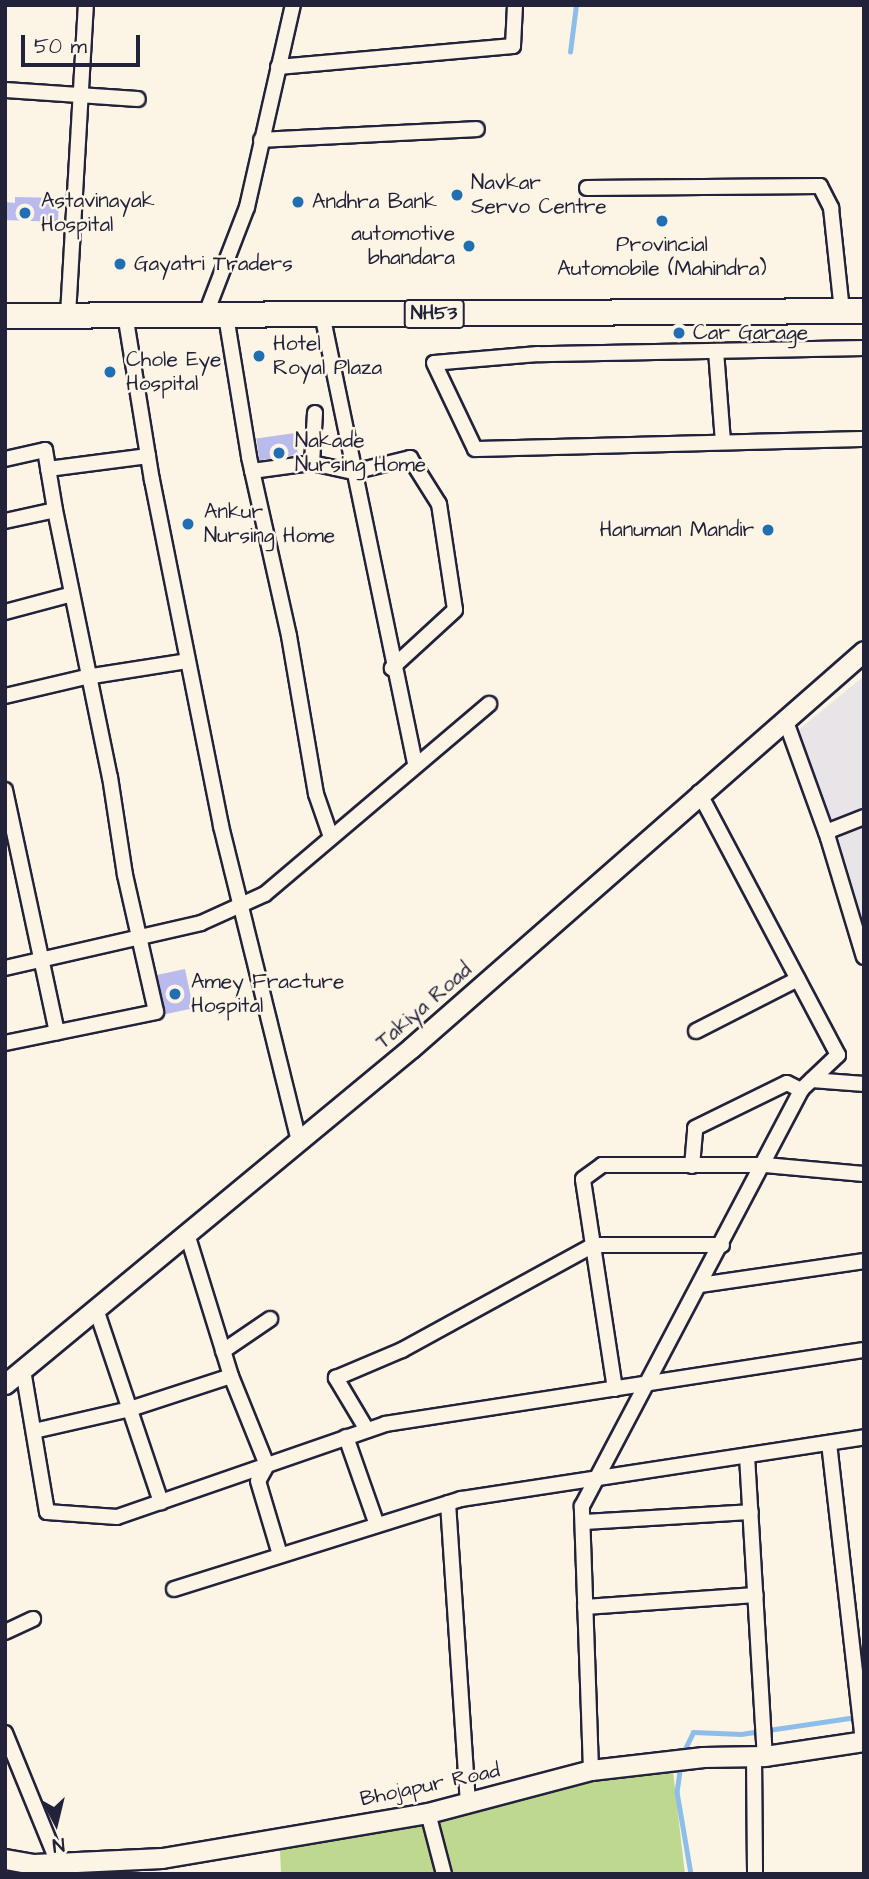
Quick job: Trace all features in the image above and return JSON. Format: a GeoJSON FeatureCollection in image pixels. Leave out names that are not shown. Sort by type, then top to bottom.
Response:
{"type":"FeatureCollection","features":[{"type":"Feature","properties":{"kind":"highway","name":"NH53"},"geometry":{"type":"LineString","coordinates":[[5,316],[853,311]]}},
{"type":"Feature","properties":{"kind":"main road","name":"Takiya Road"},"geometry":{"type":"LineString","coordinates":[[10,1378],[299,1141],[864,651]]}},
{"type":"Feature","properties":{"kind":"main road","name":"Bhojapur Road"},"geometry":{"type":"LineString","coordinates":[[5,1859],[58,1863],[162,1858],[428,1813],[590,1770],[863,1737]]}},
{"type":"Feature","properties":{"kind":"street"},"geometry":{"type":"LineString","coordinates":[[68,315],[86,5]]}},
{"type":"Feature","properties":{"kind":"street"},"geometry":{"type":"LineString","coordinates":[[293,5],[247,207],[216,316],[289,636],[316,794],[331,837]]}},
{"type":"Feature","properties":{"kind":"street"},"geometry":{"type":"LineString","coordinates":[[278,67],[513,46],[515,5]]}},
{"type":"Feature","properties":{"kind":"street"},"geometry":{"type":"LineString","coordinates":[[5,89],[138,99]]}},
{"type":"Feature","properties":{"kind":"street"},"geometry":{"type":"LineString","coordinates":[[261,140],[477,129]]}},
{"type":"Feature","properties":{"kind":"street"},"geometry":{"type":"LineString","coordinates":[[587,188],[820,186],[831,208],[853,311]]}},
{"type":"Feature","properties":{"kind":"street"},"geometry":{"type":"LineString","coordinates":[[125,314],[148,456],[187,662],[240,905],[299,1141]]}},
{"type":"Feature","properties":{"kind":"street"},"geometry":{"type":"LineString","coordinates":[[322,314],[392,667],[415,764]]}},
{"type":"Feature","properties":{"kind":"street"},"geometry":{"type":"LineString","coordinates":[[864,348],[538,354],[434,363],[475,449],[864,439]]}},
{"type":"Feature","properties":{"kind":"street"},"geometry":{"type":"LineString","coordinates":[[716,351],[723,442]]}},
{"type":"Feature","properties":{"kind":"street"},"geometry":{"type":"LineString","coordinates":[[312,463],[315,413]]}},
{"type":"Feature","properties":{"kind":"street"},"geometry":{"type":"LineString","coordinates":[[5,459],[45,450],[69,595],[110,777],[139,937],[156,1012],[5,1043]]}},
{"type":"Feature","properties":{"kind":"street"},"geometry":{"type":"LineString","coordinates":[[48,468],[148,456]]}},
{"type":"Feature","properties":{"kind":"street"},"geometry":{"type":"LineString","coordinates":[[252,471],[312,463],[353,472],[410,458],[439,504],[455,610],[392,667]]}},
{"type":"Feature","properties":{"kind":"street"},"geometry":{"type":"LineString","coordinates":[[5,521],[54,510]]}},
{"type":"Feature","properties":{"kind":"street"},"geometry":{"type":"LineString","coordinates":[[5,612],[69,595]]}},
{"type":"Feature","properties":{"kind":"street"},"geometry":{"type":"LineString","coordinates":[[5,696],[86,677],[187,662]]}},
{"type":"Feature","properties":{"kind":"street"},"geometry":{"type":"LineString","coordinates":[[5,968],[201,923],[265,894],[415,764],[489,704]]}},
{"type":"Feature","properties":{"kind":"street"},"geometry":{"type":"LineString","coordinates":[[785,719],[826,832],[864,957]]}},
{"type":"Feature","properties":{"kind":"street"},"geometry":{"type":"LineString","coordinates":[[5,790],[57,1032]]}},
{"type":"Feature","properties":{"kind":"street"},"geometry":{"type":"LineString","coordinates":[[590,1770],[582,1507],[806,1085],[838,1055],[699,793]]}},
{"type":"Feature","properties":{"kind":"street"},"geometry":{"type":"LineString","coordinates":[[826,832],[864,817]]}},
{"type":"Feature","properties":{"kind":"street"},"geometry":{"type":"LineString","coordinates":[[696,1031],[798,979]]}},
{"type":"Feature","properties":{"kind":"street"},"geometry":{"type":"LineString","coordinates":[[692,1166],[695,1128],[787,1083],[864,1084]]}},
{"type":"Feature","properties":{"kind":"street"},"geometry":{"type":"LineString","coordinates":[[615,1389],[583,1179],[602,1166],[765,1165],[864,1174]]}},
{"type":"Feature","properties":{"kind":"street"},"geometry":{"type":"LineString","coordinates":[[187,1234],[231,1376],[267,1465]]}},
{"type":"Feature","properties":{"kind":"street"},"geometry":{"type":"LineString","coordinates":[[367,1430],[336,1378],[402,1350],[594,1245],[722,1245]]}},
{"type":"Feature","properties":{"kind":"street"},"geometry":{"type":"LineString","coordinates":[[700,1285],[864,1261]]}},
{"type":"Feature","properties":{"kind":"street"},"geometry":{"type":"LineString","coordinates":[[96,1309],[161,1502]]}},
{"type":"Feature","properties":{"kind":"street"},"geometry":{"type":"LineString","coordinates":[[223,1351],[270,1319]]}},
{"type":"Feature","properties":{"kind":"street"},"geometry":{"type":"LineString","coordinates":[[10,1378],[34,1431],[47,1513],[117,1517],[367,1430],[864,1350]]}},
{"type":"Feature","properties":{"kind":"street"},"geometry":{"type":"LineString","coordinates":[[34,1431],[130,1409],[231,1376]]}},
{"type":"Feature","properties":{"kind":"street"},"geometry":{"type":"LineString","coordinates":[[346,1437],[377,1525]]}},
{"type":"Feature","properties":{"kind":"street"},"geometry":{"type":"LineString","coordinates":[[174,1589],[448,1503],[864,1437]]}},
{"type":"Feature","properties":{"kind":"street"},"geometry":{"type":"LineString","coordinates":[[829,1443],[863,1737]]}},
{"type":"Feature","properties":{"kind":"street"},"geometry":{"type":"LineString","coordinates":[[747,1456],[762,1720],[755,1874]]}},
{"type":"Feature","properties":{"kind":"street"},"geometry":{"type":"LineString","coordinates":[[267,1465],[258,1481],[280,1555]]}},
{"type":"Feature","properties":{"kind":"street"},"geometry":{"type":"LineString","coordinates":[[448,1503],[468,1803]]}},
{"type":"Feature","properties":{"kind":"street"},"geometry":{"type":"LineString","coordinates":[[583,1522],[751,1512]]}},
{"type":"Feature","properties":{"kind":"street"},"geometry":{"type":"LineString","coordinates":[[585,1607],[756,1594]]}},
{"type":"Feature","properties":{"kind":"street"},"geometry":{"type":"LineString","coordinates":[[5,1632],[33,1619]]}},
{"type":"Feature","properties":{"kind":"street"},"geometry":{"type":"LineString","coordinates":[[5,1733],[58,1863]]}},
{"type":"Feature","properties":{"kind":"street"},"geometry":{"type":"LineString","coordinates":[[428,1813],[444,1874]]}},
{"type":"Feature","properties":{"kind":"shaded area"},"geometry":{"type":"Polygon","coordinates":[[[864,676],[864,970],[791,736],[864,676]]]}},
{"type":"Feature","properties":{"kind":"green space"},"geometry":{"type":"Polygon","coordinates":[[[673,1771],[685,1874],[281,1874],[280,1850],[594,1777],[673,1771]]]}},
{"type":"Feature","properties":{"kind":"building"},"geometry":{"type":"Polygon","coordinates":[[[15,197],[59,198],[58,222],[5,220],[5,202],[15,203],[15,197]]]}},
{"type":"Feature","properties":{"kind":"building"},"geometry":{"type":"Polygon","coordinates":[[[295,433],[298,455],[259,460],[256,438],[295,433]]]}},
{"type":"Feature","properties":{"kind":"building"},"geometry":{"type":"Polygon","coordinates":[[[185,969],[193,1008],[165,1014],[157,975],[185,969]]]}},
{"type":"Feature","properties":{"kind":"waterway"},"geometry":{"type":"LineString","coordinates":[[570,52],[576,5]]}},
{"type":"Feature","properties":{"kind":"waterway"},"geometry":{"type":"LineString","coordinates":[[682,1755],[693,1732],[741,1734],[856,1717]]}},
{"type":"Feature","properties":{"kind":"waterway"},"geometry":{"type":"LineString","coordinates":[[681,1764],[677,1792],[691,1874]]}},
{"type":"Feature","properties":{"kind":"place","name":"Navkar Servo Centre"},"geometry":{"type":"Point","coordinates":[457,195]}},
{"type":"Feature","properties":{"kind":"place","name":"Andhra Bank"},"geometry":{"type":"Point","coordinates":[298,202]}},
{"type":"Feature","properties":{"kind":"place","name":"Astavinayak Hospital"},"geometry":{"type":"Point","coordinates":[25,213]}},
{"type":"Feature","properties":{"kind":"place","name":"Provincial Automobile (Mahindra)"},"geometry":{"type":"Point","coordinates":[662,221]}},
{"type":"Feature","properties":{"kind":"place","name":"automotive bhandara"},"geometry":{"type":"Point","coordinates":[469,246]}},
{"type":"Feature","properties":{"kind":"place","name":"Gayatri Traders"},"geometry":{"type":"Point","coordinates":[120,264]}},
{"type":"Feature","properties":{"kind":"place","name":"Car Garage"},"geometry":{"type":"Point","coordinates":[679,333]}},
{"type":"Feature","properties":{"kind":"place","name":"Hotel Royal Plaza"},"geometry":{"type":"Point","coordinates":[259,356]}},
{"type":"Feature","properties":{"kind":"place","name":"Chole Eye Hospital"},"geometry":{"type":"Point","coordinates":[110,372]}},
{"type":"Feature","properties":{"kind":"place","name":"Nakade Nursing Home"},"geometry":{"type":"Point","coordinates":[279,453]}},
{"type":"Feature","properties":{"kind":"place","name":"Ankur Nursing Home"},"geometry":{"type":"Point","coordinates":[188,524]}},
{"type":"Feature","properties":{"kind":"place","name":"Hanuman Mandir"},"geometry":{"type":"Point","coordinates":[768,530]}},
{"type":"Feature","properties":{"kind":"place","name":"Amey Fracture Hospital"},"geometry":{"type":"Point","coordinates":[175,994]}}]}
